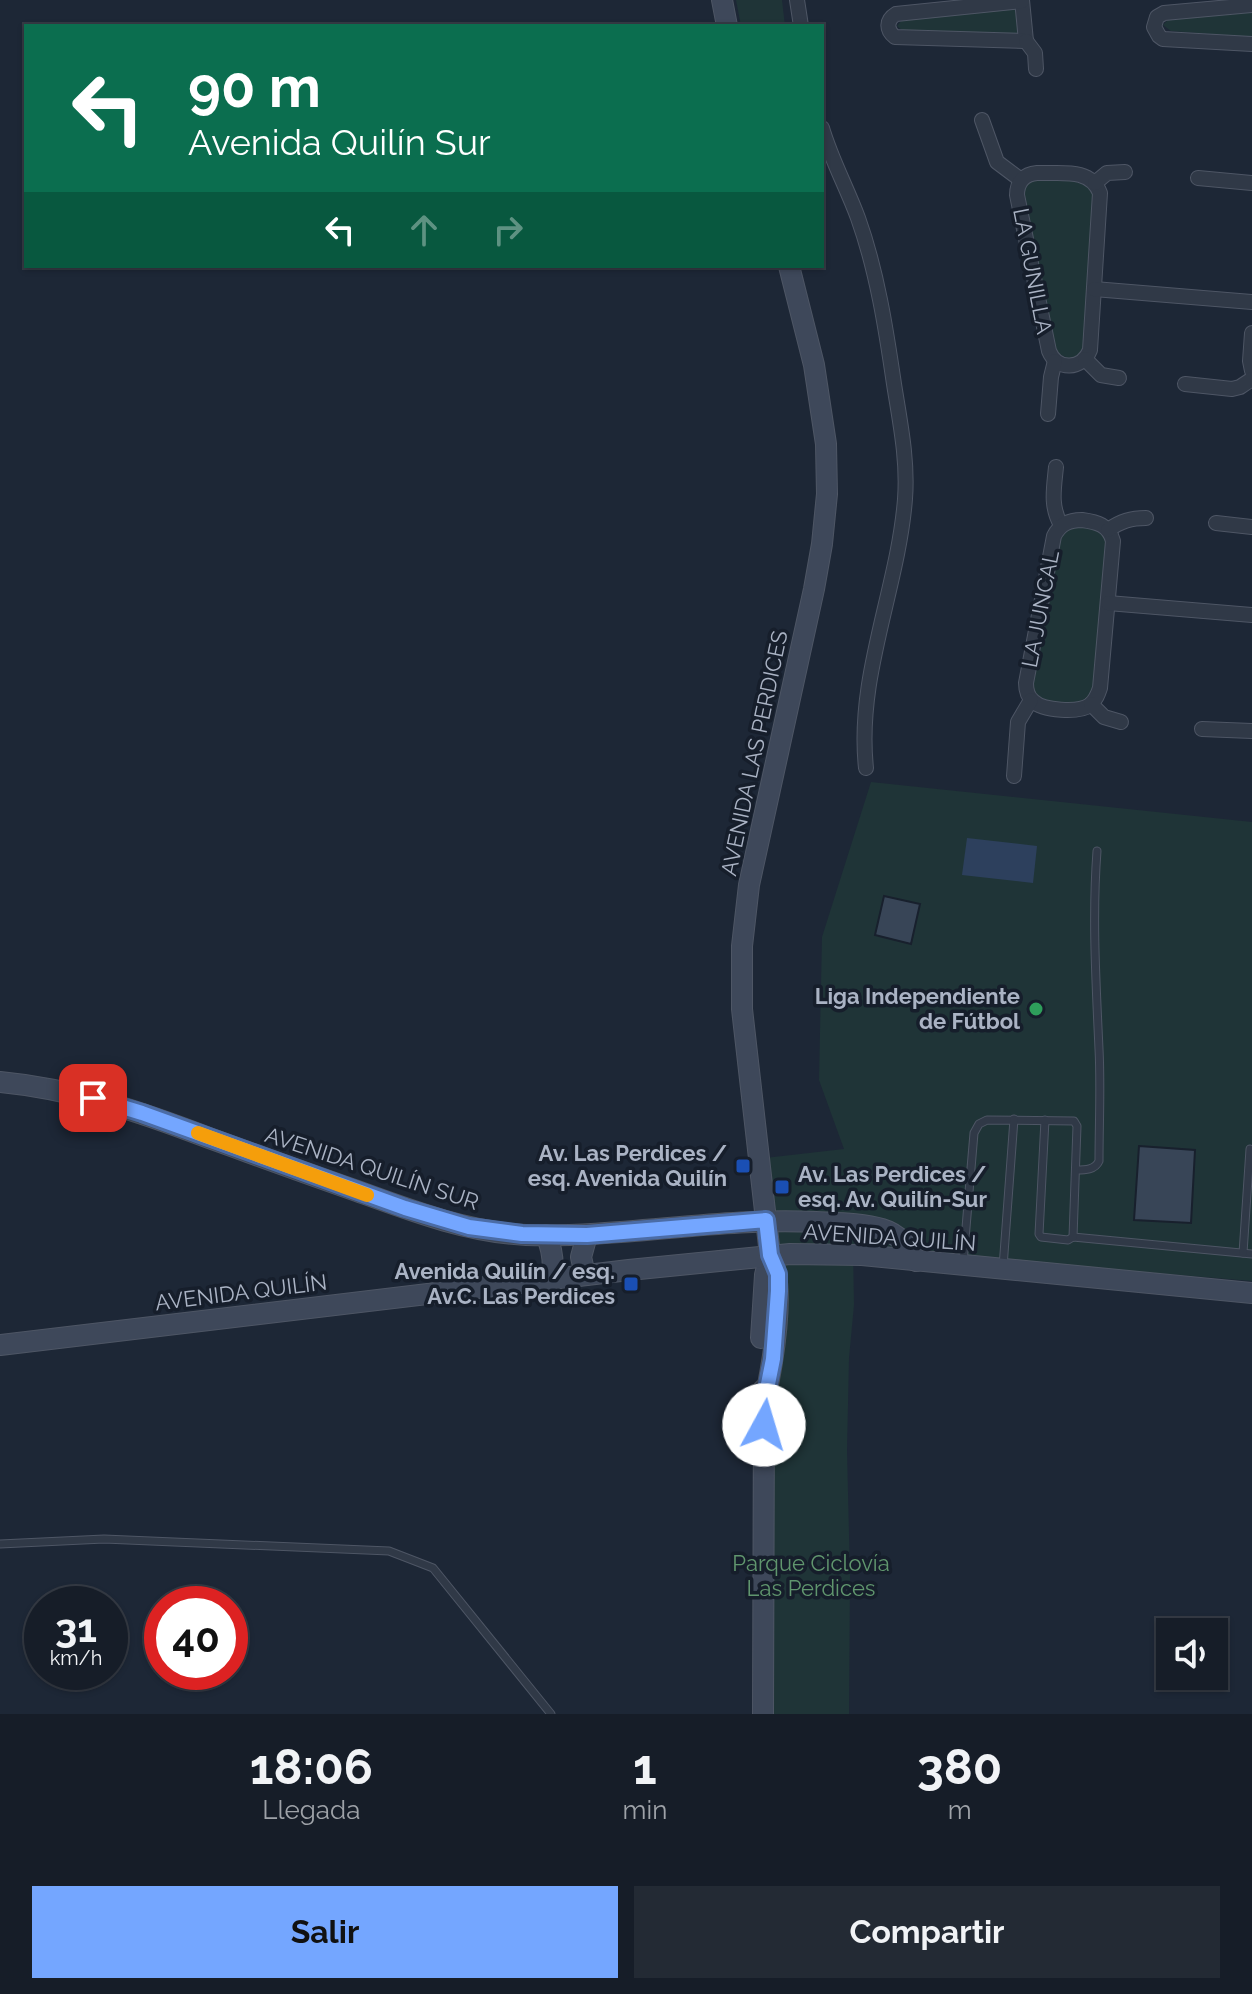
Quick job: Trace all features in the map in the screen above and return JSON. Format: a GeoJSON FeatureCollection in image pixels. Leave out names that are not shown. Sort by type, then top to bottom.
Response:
{"type":"FeatureCollection","features":[{"type":"Feature","properties":{"kind":"street"},"geometry":{"type":"LineString","coordinates":[[722,0],[727,24]]}},
{"type":"Feature","properties":{"kind":"street"},"geometry":{"type":"LineString","coordinates":[[797,0],[801,24]]}},
{"type":"Feature","properties":{"kind":"street"},"geometry":{"type":"LineString","coordinates":[[1026,41],[895,37],[888,25],[896,14],[1022,0],[1026,41],[1035,53],[1036,69]]}},
{"type":"Feature","properties":{"kind":"street"},"geometry":{"type":"LineString","coordinates":[[1252,5],[1164,13],[1157,17],[1154,27],[1163,39],[1252,44]]}},
{"type":"Feature","properties":{"kind":"street","name":"LA GUNILLA"},"geometry":{"type":"LineString","coordinates":[[982,120],[997,162],[1021,180]]}},
{"type":"Feature","properties":{"kind":"street"},"geometry":{"type":"LineString","coordinates":[[824,133],[858,219],[874,272],[906,461],[899,545],[866,698],[863,740],[866,768]]}},
{"type":"Feature","properties":{"kind":"street"},"geometry":{"type":"LineString","coordinates":[[1095,183],[1107,173],[1125,172]]}},
{"type":"Feature","properties":{"kind":"street","name":"LA GUNILLA"},"geometry":{"type":"LineString","coordinates":[[1037,173],[1084,175],[1095,183],[1100,198],[1090,350],[1080,363],[1070,366],[1055,361],[1049,351],[1017,189],[1026,176],[1037,173]]}},
{"type":"Feature","properties":{"kind":"street"},"geometry":{"type":"LineString","coordinates":[[1198,178],[1252,183]]}},
{"type":"Feature","properties":{"kind":"street","name":"AVENIDA LAS PERDICES"},"geometry":{"type":"LineString","coordinates":[[763,1714],[764,1404],[773,1359],[778,1274],[770,1255],[742,1009],[742,946],[749,885],[814,589],[827,494],[826,444],[814,365],[790,268]]}},
{"type":"Feature","properties":{"kind":"street"},"geometry":{"type":"LineString","coordinates":[[1094,289],[1252,302]]}},
{"type":"Feature","properties":{"kind":"street"},"geometry":{"type":"LineString","coordinates":[[1252,333],[1252,371]]}},
{"type":"Feature","properties":{"kind":"street"},"geometry":{"type":"LineString","coordinates":[[1085,359],[1101,375],[1119,378]]}},
{"type":"Feature","properties":{"kind":"street","name":"LA GUNILLA"},"geometry":{"type":"LineString","coordinates":[[1048,414],[1055,361]]}},
{"type":"Feature","properties":{"kind":"street"},"geometry":{"type":"LineString","coordinates":[[1185,384],[1232,389],[1252,379]]}},
{"type":"Feature","properties":{"kind":"street"},"geometry":{"type":"LineString","coordinates":[[1056,467],[1053,505],[1061,525]]}},
{"type":"Feature","properties":{"kind":"street"},"geometry":{"type":"LineString","coordinates":[[1121,722],[1104,717],[1091,704],[1100,688],[1113,548],[1108,530],[1123,520],[1146,518]]}},
{"type":"Feature","properties":{"kind":"street","name":"LA JUNCAL"},"geometry":{"type":"LineString","coordinates":[[1091,704],[1072,710],[1040,706],[1031,700],[1026,689],[1026,677],[1054,536],[1068,521],[1096,522],[1108,530]]}},
{"type":"Feature","properties":{"kind":"street"},"geometry":{"type":"LineString","coordinates":[[1216,523],[1252,527]]}},
{"type":"Feature","properties":{"kind":"street"},"geometry":{"type":"LineString","coordinates":[[1108,603],[1252,615]]}},
{"type":"Feature","properties":{"kind":"street"},"geometry":{"type":"LineString","coordinates":[[1014,776],[1018,722],[1031,700]]}},
{"type":"Feature","properties":{"kind":"street"},"geometry":{"type":"LineString","coordinates":[[1202,729],[1252,731]]}},
{"type":"Feature","properties":{"kind":"street","name":"AVENIDA QUILÍN SUR"},"geometry":{"type":"LineString","coordinates":[[0,1082],[48,1088],[110,1102],[440,1220],[498,1232],[587,1235],[766,1220],[840,1223],[881,1229],[896,1236],[908,1246],[916,1261]]}},
{"type":"Feature","properties":{"kind":"street"},"geometry":{"type":"LineString","coordinates":[[546,1235],[552,1248],[552,1279]]}},
{"type":"Feature","properties":{"kind":"street"},"geometry":{"type":"LineString","coordinates":[[585,1275],[581,1257],[587,1235]]}},
{"type":"Feature","properties":{"kind":"street","name":"AVENIDA QUILÍN"},"geometry":{"type":"LineString","coordinates":[[0,1345],[770,1255],[862,1255],[1252,1293]]}},
{"type":"Feature","properties":{"kind":"lane"},"geometry":{"type":"LineString","coordinates":[[1076,1170],[1091,1169],[1099,1161],[1099,1053],[1093,898],[1097,851]]}},
{"type":"Feature","properties":{"kind":"lane"},"geometry":{"type":"LineString","coordinates":[[1003,1269],[1014,1119]]}},
{"type":"Feature","properties":{"kind":"lane"},"geometry":{"type":"LineString","coordinates":[[963,1265],[974,1133],[979,1124],[987,1120],[1074,1121],[1077,1126],[1073,1237]]}},
{"type":"Feature","properties":{"kind":"lane"},"geometry":{"type":"LineString","coordinates":[[1045,1120],[1039,1234],[1044,1238],[1068,1240],[1073,1237],[1247,1254],[1250,1149]]}},
{"type":"Feature","properties":{"kind":"lane"},"geometry":{"type":"LineString","coordinates":[[0,1544],[104,1539],[389,1551],[433,1568],[551,1714]]}},
{"type":"Feature","properties":{"kind":"green space"},"geometry":{"type":"Polygon","coordinates":[[[736,0],[782,0],[785,24],[741,24],[736,0]]]}},
{"type":"Feature","properties":{"kind":"green space"},"geometry":{"type":"Polygon","coordinates":[[[1015,8],[1019,34],[903,31],[897,26],[902,20],[1015,8]]]}},
{"type":"Feature","properties":{"kind":"green space"},"geometry":{"type":"Polygon","coordinates":[[[1252,11],[1252,37],[1171,31],[1163,25],[1170,18],[1252,11]]]}},
{"type":"Feature","properties":{"kind":"green space"},"geometry":{"type":"Polygon","coordinates":[[[1036,180],[1075,182],[1093,193],[1083,347],[1079,355],[1070,359],[1059,354],[1054,346],[1024,199],[1024,187],[1036,180]]]}},
{"type":"Feature","properties":{"kind":"green space"},"geometry":{"type":"Polygon","coordinates":[[[1076,525],[1100,531],[1107,544],[1093,690],[1084,701],[1046,701],[1032,686],[1060,538],[1076,525]]]}},
{"type":"Feature","properties":{"kind":"green space","name":"Liga Independiente de Fútbol"},"geometry":{"type":"Polygon","coordinates":[[[871,782],[1252,822],[1252,1281],[853,1248],[854,1305],[849,1358],[847,1450],[849,1714],[769,1714],[765,1158],[844,1149],[819,1080],[822,937],[871,782]]]}},
{"type":"Feature","properties":{"kind":"water"},"geometry":{"type":"Polygon","coordinates":[[[967,838],[1037,846],[1033,883],[962,875],[967,838]]]}},
{"type":"Feature","properties":{"kind":"building"},"geometry":{"type":"Polygon","coordinates":[[[884,896],[920,904],[911,944],[875,935],[884,896]]]}},
{"type":"Feature","properties":{"kind":"building"},"geometry":{"type":"Polygon","coordinates":[[[1139,1146],[1195,1150],[1191,1223],[1134,1220],[1139,1146]]]}},
{"type":"Feature","properties":{"kind":"slow traffic"},"geometry":{"type":"LineString","coordinates":[[198,1133],[367,1195]]}},
{"type":"Feature","properties":{"kind":"place","name":"Liga Independiente de Fútbol"},"geometry":{"type":"Point","coordinates":[1036,1009]}},
{"type":"Feature","properties":{"kind":"place","name":"Av. Las Perdices / esq. Avenida Quilín"},"geometry":{"type":"Point","coordinates":[743,1166]}},
{"type":"Feature","properties":{"kind":"place","name":"Av. Las Perdices / esq. Av. Quilín-Sur"},"geometry":{"type":"Point","coordinates":[782,1187]}},
{"type":"Feature","properties":{"kind":"place","name":"Avenida Quilín / esq. Av.C. Las Perdices"},"geometry":{"type":"Point","coordinates":[631,1284]}},
{"type":"Feature","properties":{"kind":"route"},"geometry":{"type":"LineString","coordinates":[[93,1098],[405,1208],[469,1227],[522,1234],[587,1235],[766,1220],[770,1255],[778,1274],[778,1291],[764,1425]]}},
{"type":"Feature","properties":{"kind":"park label","name":"Parque Ciclovía Las Perdices"},"geometry":{"type":"Point","coordinates":[811,1576]}}]}
